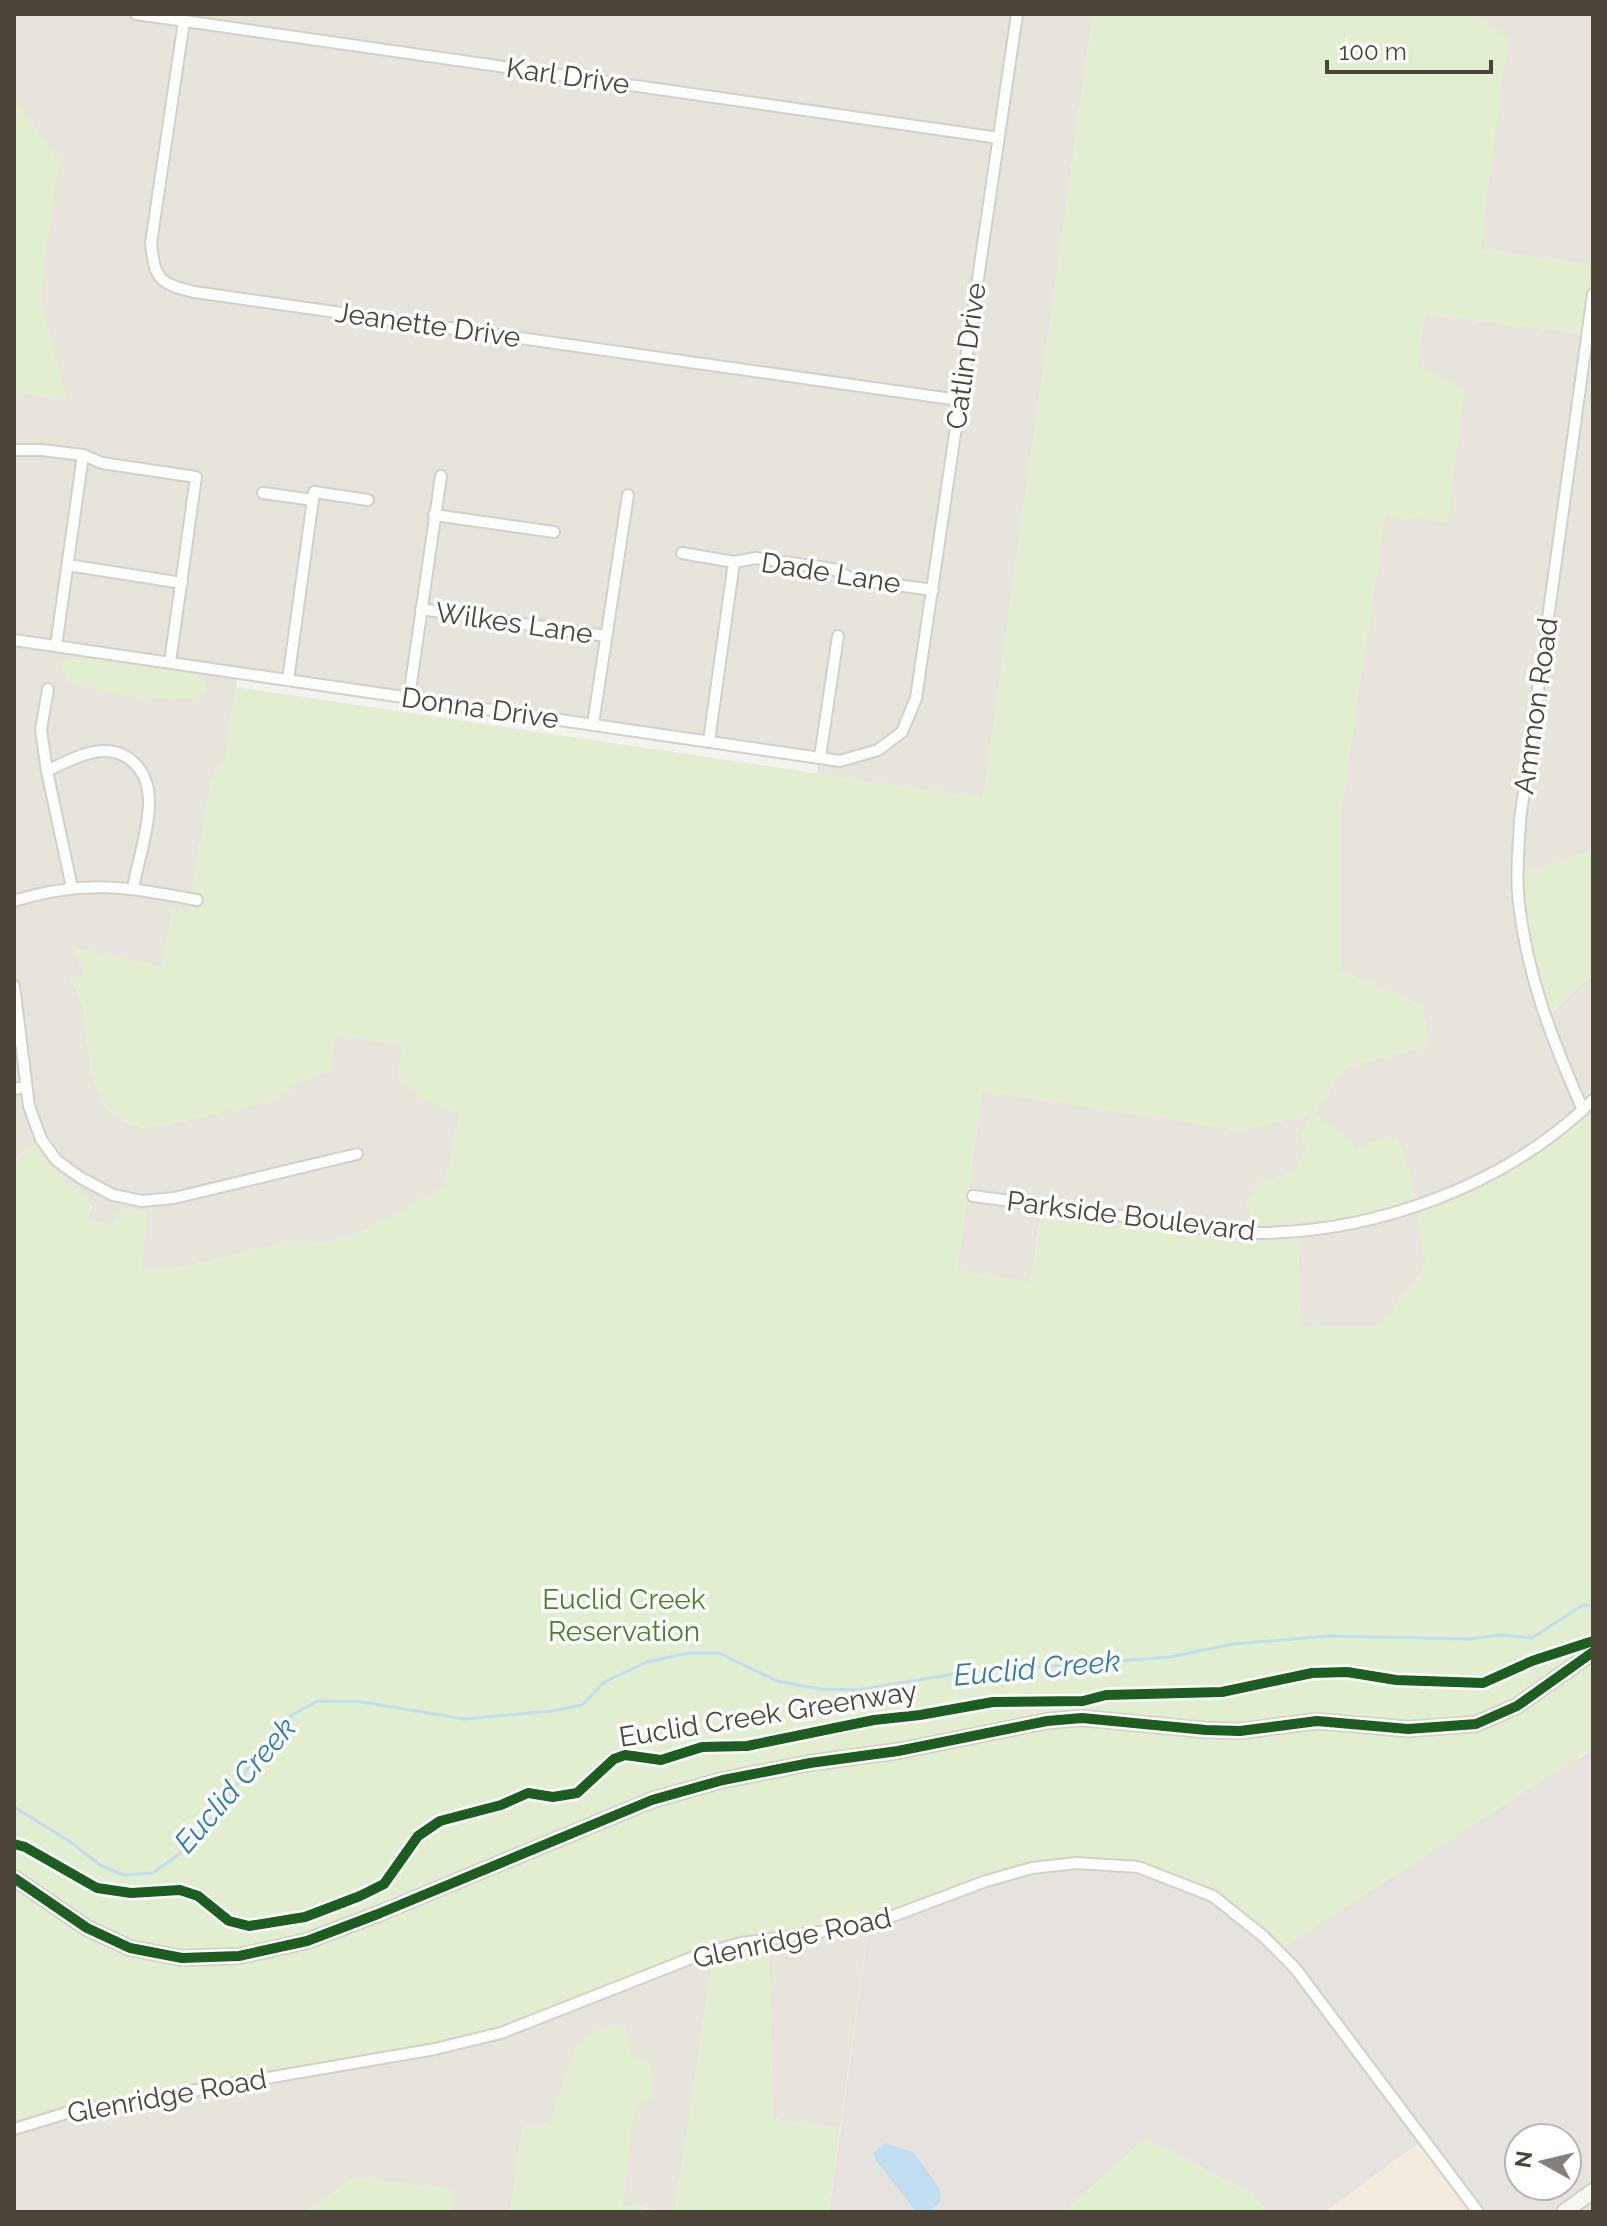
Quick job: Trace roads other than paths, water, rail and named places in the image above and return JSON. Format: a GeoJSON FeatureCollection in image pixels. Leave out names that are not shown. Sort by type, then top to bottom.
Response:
{"type":"FeatureCollection","features":[{"type":"Feature","properties":{"kind":"street","name":"Karl Drive"},"geometry":{"type":"LineString","coordinates":[[136,14],[999,138]]}},
{"type":"Feature","properties":{"kind":"street","name":"Catlin Drive"},"geometry":{"type":"LineString","coordinates":[[916,698],[1017,14]]}},
{"type":"Feature","properties":{"kind":"street","name":"Jeanette Drive"},"geometry":{"type":"LineString","coordinates":[[184,21],[151,243],[154,270],[169,285],[194,292],[959,400]]}},
{"type":"Feature","properties":{"kind":"street","name":"Ammon Road"},"geometry":{"type":"LineString","coordinates":[[1583,1110],[1551,1038],[1529,966],[1518,891],[1520,820],[1593,294]]}},
{"type":"Feature","properties":{"kind":"street"},"geometry":{"type":"LineString","coordinates":[[14,450],[83,455],[102,463],[196,477],[170,662]]}},
{"type":"Feature","properties":{"kind":"street"},"geometry":{"type":"LineString","coordinates":[[56,646],[83,455]]}},
{"type":"Feature","properties":{"kind":"street"},"geometry":{"type":"LineString","coordinates":[[409,697],[441,476]]}},
{"type":"Feature","properties":{"kind":"street"},"geometry":{"type":"LineString","coordinates":[[288,680],[314,492],[368,500]]}},
{"type":"Feature","properties":{"kind":"street"},"geometry":{"type":"LineString","coordinates":[[263,493],[313,500]]}},
{"type":"Feature","properties":{"kind":"street"},"geometry":{"type":"LineString","coordinates":[[593,724],[628,495]]}},
{"type":"Feature","properties":{"kind":"street"},"geometry":{"type":"LineString","coordinates":[[434,515],[554,532]]}},
{"type":"Feature","properties":{"kind":"street","name":"Dade Lane"},"geometry":{"type":"LineString","coordinates":[[682,553],[734,562],[756,558],[787,562],[833,569],[852,579],[933,590]]}},
{"type":"Feature","properties":{"kind":"street"},"geometry":{"type":"LineString","coordinates":[[709,741],[734,562]]}},
{"type":"Feature","properties":{"kind":"street"},"geometry":{"type":"LineString","coordinates":[[68,565],[182,583]]}},
{"type":"Feature","properties":{"kind":"street","name":"Wilkes Lane"},"geometry":{"type":"LineString","coordinates":[[421,609],[606,636]]}},
{"type":"Feature","properties":{"kind":"street"},"geometry":{"type":"LineString","coordinates":[[820,757],[838,636]]}},
{"type":"Feature","properties":{"kind":"street","name":"Donna Drive"},"geometry":{"type":"LineString","coordinates":[[14,640],[840,761],[878,750],[902,732],[916,698]]}},
{"type":"Feature","properties":{"kind":"street"},"geometry":{"type":"LineString","coordinates":[[48,689],[41,730],[72,888]]}},
{"type":"Feature","properties":{"kind":"street"},"geometry":{"type":"LineString","coordinates":[[47,771],[84,753],[105,749],[130,757],[145,777],[149,802],[133,888]]}},
{"type":"Feature","properties":{"kind":"street"},"geometry":{"type":"LineString","coordinates":[[14,901],[72,888],[133,888],[197,900]]}},
{"type":"Feature","properties":{"kind":"street"},"geometry":{"type":"LineString","coordinates":[[14,986],[29,1106],[41,1139],[56,1160],[113,1195],[142,1201],[174,1198],[357,1154]]}},
{"type":"Feature","properties":{"kind":"street"},"geometry":{"type":"LineString","coordinates":[[14,1089],[26,1087]]}},
{"type":"Feature","properties":{"kind":"street","name":"Parkside Boulevard"},"geometry":{"type":"LineString","coordinates":[[973,1196],[1247,1233],[1308,1230],[1415,1207],[1466,1185],[1525,1154],[1593,1100]]}},
{"type":"Feature","properties":{"kind":"street"},"geometry":{"type":"LineString","coordinates":[[14,1878],[87,1928],[130,1948],[182,1958],[239,1956],[307,1941],[652,1800],[723,1780],[810,1763],[898,1751],[1047,1721],[1082,1718],[1240,1731],[1317,1721],[1408,1729],[1476,1724],[1517,1706],[1593,1652]]}},
{"type":"Feature","properties":{"kind":"street","name":"Glenridge Road"},"geometry":{"type":"LineString","coordinates":[[14,2129],[70,2112],[435,2049],[501,2033],[727,1947],[788,1935],[869,1925],[986,1881],[1032,1868],[1077,1863],[1138,1867],[1213,1896],[1263,1936],[1295,1968],[1327,2008],[1478,2212]]}},
{"type":"Feature","properties":{"kind":"street"},"geometry":{"type":"LineString","coordinates":[[1564,2212],[1593,2191]]}},
{"type":"Feature","properties":{"kind":"water"},"geometry":{"type":"Polygon","coordinates":[[[885,2143],[913,2152],[939,2188],[941,2201],[931,2210],[918,2212],[914,2209],[875,2159],[874,2153],[885,2143]]]}},
{"type":"Feature","properties":{"kind":"waterway","name":"Euclid Creek"},"geometry":{"type":"LineString","coordinates":[[14,1807],[69,1841],[100,1865],[123,1875],[153,1873],[182,1852],[224,1802],[267,1742],[292,1715],[318,1701],[362,1702],[464,1719],[551,1711],[582,1705],[604,1682],[647,1662],[689,1653],[719,1653],[777,1681],[820,1689],[857,1690],[960,1673],[1170,1657],[1233,1644],[1328,1636],[1470,1639],[1500,1635],[1532,1638],[1583,1605],[1593,1606]]}},
{"type":"Feature","properties":{"kind":"park label","name":"Euclid Creek Reservation"},"geometry":{"type":"Point","coordinates":[624,1615]}}]}
